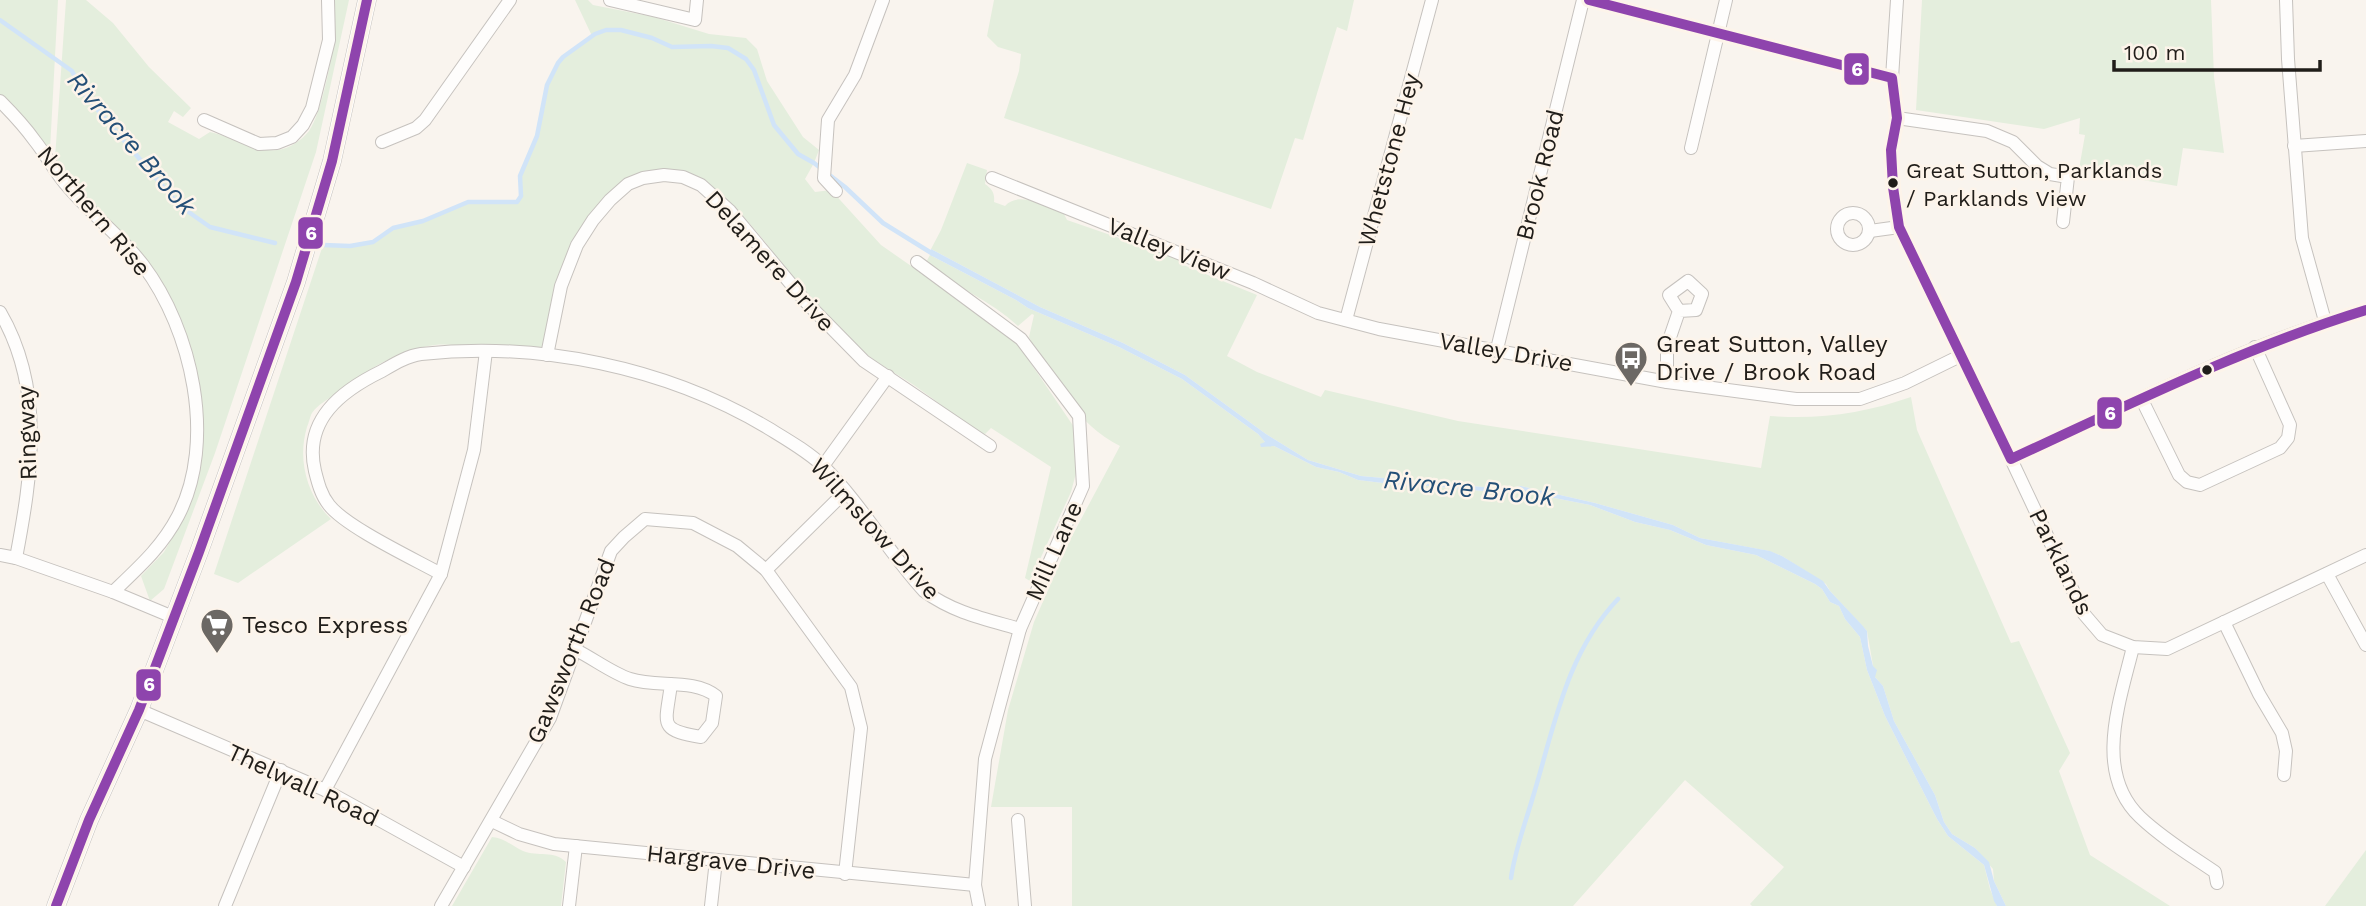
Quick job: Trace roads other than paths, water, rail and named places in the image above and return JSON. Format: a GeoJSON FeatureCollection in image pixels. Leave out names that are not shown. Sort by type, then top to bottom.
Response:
{"type":"FeatureCollection","features":[{"type":"Feature","properties":{"kind":"main road"},"geometry":{"type":"LineString","coordinates":[[56,906],[89,820],[139,710],[296,282],[332,161],[367,0]]}},
{"type":"Feature","properties":{"kind":"street"},"geometry":{"type":"LineString","coordinates":[[204,120],[259,144],[277,143],[292,137],[303,125],[312,108],[329,40],[328,0]]}},
{"type":"Feature","properties":{"kind":"street"},"geometry":{"type":"LineString","coordinates":[[382,142],[416,128],[425,120],[510,0]]}},
{"type":"Feature","properties":{"kind":"street"},"geometry":{"type":"LineString","coordinates":[[610,0],[695,20],[697,0]]}},
{"type":"Feature","properties":{"kind":"street"},"geometry":{"type":"LineString","coordinates":[[836,191],[824,178],[828,120],[855,75],[883,0]]}},
{"type":"Feature","properties":{"kind":"street","name":"Whetstone Hey"},"geometry":{"type":"LineString","coordinates":[[1346,320],[1432,0]]}},
{"type":"Feature","properties":{"kind":"street"},"geometry":{"type":"LineString","coordinates":[[1586,0],[1892,78]]}},
{"type":"Feature","properties":{"kind":"street","name":"Brook Road"},"geometry":{"type":"LineString","coordinates":[[1497,349],[1586,0]]}},
{"type":"Feature","properties":{"kind":"street"},"geometry":{"type":"LineString","coordinates":[[1691,148],[1726,0]]}},
{"type":"Feature","properties":{"kind":"street","name":"Parklands"},"geometry":{"type":"LineString","coordinates":[[1897,0],[1892,78],[1897,118],[1891,150],[1892,187],[1899,227],[2084,614],[2102,635],[2133,647],[2167,649],[2366,555]]}},
{"type":"Feature","properties":{"kind":"street"},"geometry":{"type":"LineString","coordinates":[[2286,0],[2302,238],[2325,321]]}},
{"type":"Feature","properties":{"kind":"street","name":"Northern Rise"},"geometry":{"type":"LineString","coordinates":[[0,101],[36,141],[64,183],[142,264],[182,338],[192,377],[195,398],[195,452],[191,476],[179,513],[155,553],[113,592]]}},
{"type":"Feature","properties":{"kind":"street"},"geometry":{"type":"LineString","coordinates":[[1897,118],[1987,131],[2012,142],[2037,166],[2050,174],[2068,177],[2063,222]]}},
{"type":"Feature","properties":{"kind":"street"},"geometry":{"type":"LineString","coordinates":[[2294,146],[2366,141]]}},
{"type":"Feature","properties":{"kind":"street","name":"Delamere Drive"},"geometry":{"type":"LineString","coordinates":[[547,355],[561,286],[578,245],[593,220],[628,184],[643,178],[664,175],[683,177],[701,185],[730,211],[824,322],[864,361],[990,446]]}},
{"type":"Feature","properties":{"kind":"street","name":"Valley View"},"geometry":{"type":"LineString","coordinates":[[992,178],[1253,283],[1318,313],[1346,320]]}},
{"type":"Feature","properties":{"kind":"street"},"geometry":{"type":"LineString","coordinates":[[1870,231],[1899,227]]}},
{"type":"Feature","properties":{"kind":"street","name":"Mill Lane"},"geometry":{"type":"LineString","coordinates":[[917,262],[1021,338],[1079,416],[1083,486],[1020,629],[985,759],[975,885],[979,906]]}},
{"type":"Feature","properties":{"kind":"street"},"geometry":{"type":"LineString","coordinates":[[2011,459],[2255,348],[2325,321],[2366,310]]}},
{"type":"Feature","properties":{"kind":"street"},"geometry":{"type":"LineString","coordinates":[[1667,382],[1667,346],[1679,311]]}},
{"type":"Feature","properties":{"kind":"street","name":"Ringway"},"geometry":{"type":"LineString","coordinates":[[0,312],[17,347],[24,370],[31,414],[29,490],[16,558]]}},
{"type":"Feature","properties":{"kind":"street","name":"Valley Drive"},"geometry":{"type":"LineString","coordinates":[[1346,320],[1379,329],[1667,382],[1796,399],[1860,399],[1905,383],[1960,355]]}},
{"type":"Feature","properties":{"kind":"street"},"geometry":{"type":"LineString","coordinates":[[2143,400],[2179,475],[2188,482],[2200,485],[2280,448],[2288,438],[2290,425],[2255,348]]}},
{"type":"Feature","properties":{"kind":"street"},"geometry":{"type":"LineString","coordinates":[[325,790],[441,575],[474,450],[486,351]]}},
{"type":"Feature","properties":{"kind":"street","name":"Wilmslow Drive"},"geometry":{"type":"LineString","coordinates":[[441,575],[346,520],[329,505],[319,488],[312,458],[314,432],[330,407],[359,382],[409,356],[486,351],[547,355],[609,366],[669,382],[711,398],[766,427],[823,466],[924,591],[958,611],[1020,629]]}},
{"type":"Feature","properties":{"kind":"street"},"geometry":{"type":"LineString","coordinates":[[823,466],[888,376]]}},
{"type":"Feature","properties":{"kind":"street"},"geometry":{"type":"LineString","coordinates":[[766,570],[845,492]]}},
{"type":"Feature","properties":{"kind":"street","name":"Gawsworth Road"},"geometry":{"type":"LineString","coordinates":[[441,906],[550,718],[611,551],[645,519],[693,523],[737,546],[766,570],[851,687],[861,728],[845,874]]}},
{"type":"Feature","properties":{"kind":"street"},"geometry":{"type":"LineString","coordinates":[[0,555],[16,558],[113,592],[173,617]]}},
{"type":"Feature","properties":{"kind":"street"},"geometry":{"type":"LineString","coordinates":[[2327,574],[2366,645]]}},
{"type":"Feature","properties":{"kind":"street"},"geometry":{"type":"LineString","coordinates":[[2224,622],[2259,694],[2282,733],[2286,751],[2284,775]]}},
{"type":"Feature","properties":{"kind":"street"},"geometry":{"type":"LineString","coordinates":[[2133,647],[2113,731],[2113,757],[2120,789],[2139,816],[2215,872],[2217,883]]}},
{"type":"Feature","properties":{"kind":"street"},"geometry":{"type":"LineString","coordinates":[[576,650],[630,679],[671,684],[708,690],[716,696],[712,723],[701,737],[675,733],[666,721],[671,684]]}},
{"type":"Feature","properties":{"kind":"street","name":"Thelwall Road"},"geometry":{"type":"LineString","coordinates":[[139,710],[325,790],[464,867]]}},
{"type":"Feature","properties":{"kind":"street"},"geometry":{"type":"LineString","coordinates":[[225,906],[281,771]]}},
{"type":"Feature","properties":{"kind":"street"},"geometry":{"type":"LineString","coordinates":[[1018,820],[1025,906]]}},
{"type":"Feature","properties":{"kind":"street","name":"Hargrave Drive"},"geometry":{"type":"LineString","coordinates":[[492,821],[519,834],[554,844],[975,885]]}},
{"type":"Feature","properties":{"kind":"street"},"geometry":{"type":"LineString","coordinates":[[569,906],[576,846]]}},
{"type":"Feature","properties":{"kind":"street"},"geometry":{"type":"LineString","coordinates":[[711,906],[716,860]]}},
{"type":"Feature","properties":{"kind":"water","name":"Rivacre Brook"},"geometry":{"type":"Polygon","coordinates":[[[931,249],[1040,307],[1123,343],[1185,375],[1266,434],[1308,460],[1361,476],[1505,489],[1521,486],[1595,503],[1673,525],[1700,538],[1770,551],[1823,581],[1867,631],[1873,666],[1877,670],[1875,677],[1883,686],[1894,721],[1935,795],[1944,822],[1952,834],[1975,848],[1989,862],[1994,881],[2006,906],[1997,906],[1994,901],[1984,865],[1948,836],[1937,819],[1885,716],[1867,670],[1860,637],[1845,619],[1839,606],[1830,602],[1822,589],[1815,584],[1756,555],[1706,545],[1670,530],[1635,522],[1590,505],[1519,491],[1505,493],[1358,480],[1316,467],[1274,446],[1261,447],[1260,444],[1265,442],[1258,434],[1182,379],[1119,347],[1028,308],[930,255],[931,249]]]}},
{"type":"Feature","properties":{"kind":"waterway","name":"Rivracre Brook"},"geometry":{"type":"LineString","coordinates":[[0,20],[72,71],[84,94],[180,206],[210,227],[275,243]]}},
{"type":"Feature","properties":{"kind":"waterway","name":"Rivracre Brook"},"geometry":{"type":"LineString","coordinates":[[323,245],[350,246],[373,242],[393,228],[423,221],[468,202],[517,202],[521,196],[520,176],[537,136],[547,85],[558,63],[595,34],[606,30],[621,30],[652,38],[672,47],[728,48],[746,59],[754,70],[774,125],[798,154],[845,187],[883,223],[933,254]]}},
{"type":"Feature","properties":{"kind":"waterway"},"geometry":{"type":"LineString","coordinates":[[1511,878],[1517,848],[1563,694],[1585,644],[1618,599]]}},
{"type":"Feature","properties":{"kind":"place","name":"Great Sutton, Parklands / Parklands View"},"geometry":{"type":"Point","coordinates":[1893,183]}},
{"type":"Feature","properties":{"kind":"place","name":"Great Sutton, Valley Drive / Brook Road"},"geometry":{"type":"Point","coordinates":[1631,388]}},
{"type":"Feature","properties":{"kind":"place","name":"Tesco Express"},"geometry":{"type":"Point","coordinates":[217,655]}}]}
